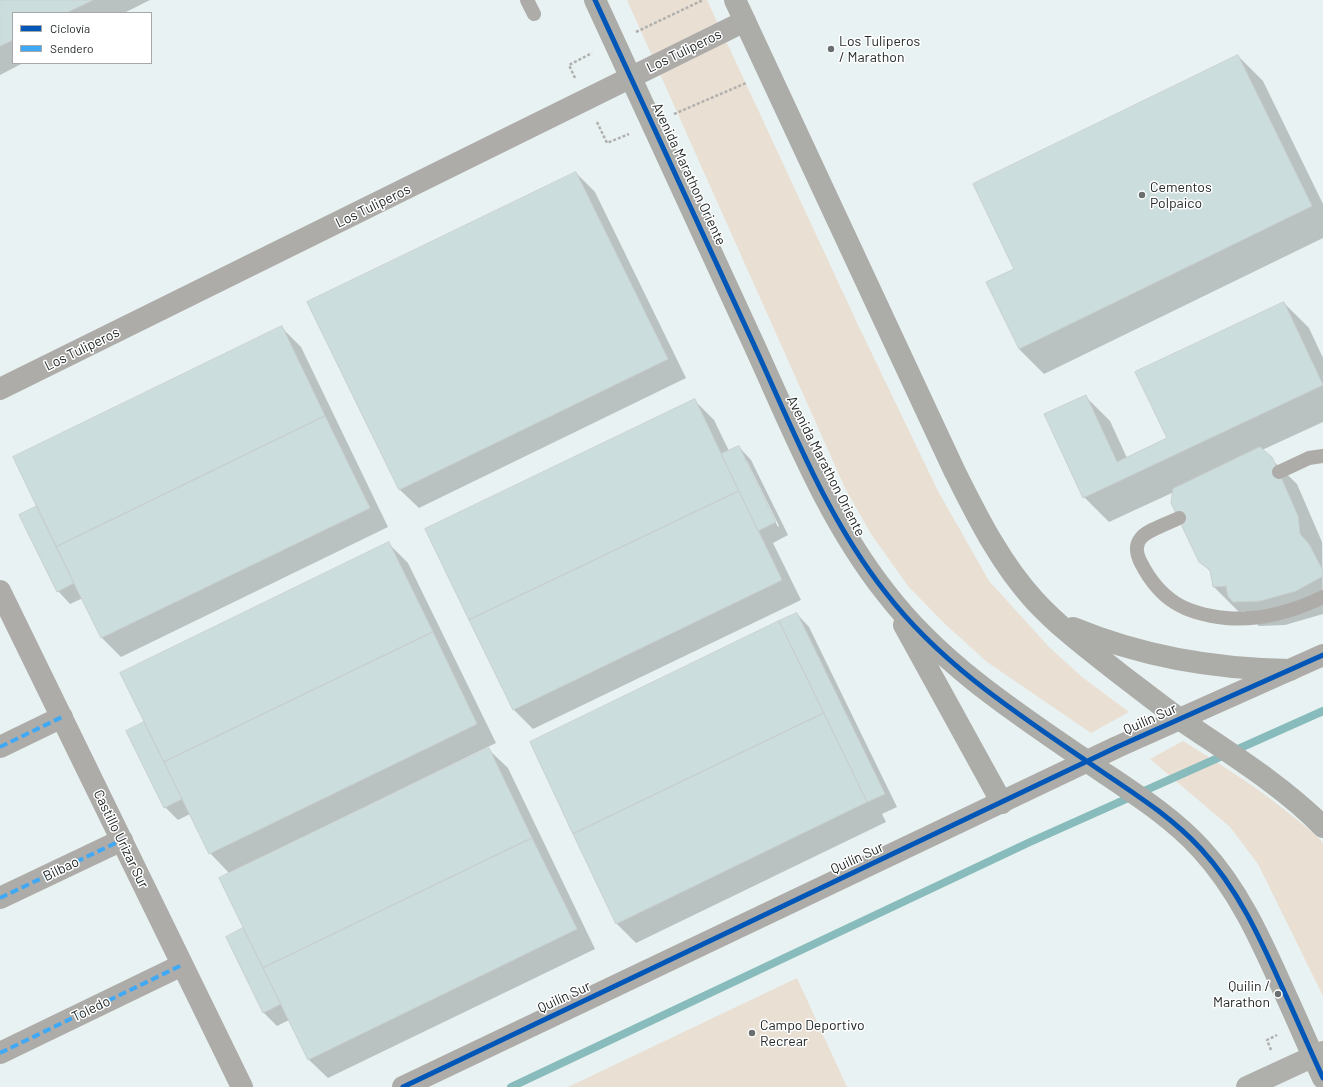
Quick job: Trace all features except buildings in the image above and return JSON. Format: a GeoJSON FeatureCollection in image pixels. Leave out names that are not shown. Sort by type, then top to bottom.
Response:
{"type":"FeatureCollection","features":[{"type":"Feature","properties":{"kind":"main road","name":"Avenida Marathon Oriente"},"geometry":{"type":"LineString","coordinates":[[595,0],[817,480],[856,552],[888,596],[944,656],[983,688],[1087,762],[1118,781],[1164,816],[1200,848],[1221,873],[1239,900],[1318,1054],[1323,1078]]}},
{"type":"Feature","properties":{"kind":"main road"},"geometry":{"type":"LineString","coordinates":[[735,0],[977,516],[1016,577],[1035,601],[1055,621],[1096,656],[1180,719],[1261,776],[1291,799],[1323,827]]}},
{"type":"Feature","properties":{"kind":"main road"},"geometry":{"type":"LineString","coordinates":[[888,596],[1002,803]]}},
{"type":"Feature","properties":{"kind":"main road"},"geometry":{"type":"LineString","coordinates":[[1055,621],[1100,639],[1169,659],[1225,667],[1290,670]]}},
{"type":"Feature","properties":{"kind":"main road"},"geometry":{"type":"LineString","coordinates":[[1246,1087],[1318,1054]]}},
{"type":"Feature","properties":{"kind":"street","name":"Los Tuliperos"},"geometry":{"type":"LineString","coordinates":[[0,389],[745,21]]}},
{"type":"Feature","properties":{"kind":"street","name":"Castillo Urizar Sur"},"geometry":{"type":"LineString","coordinates":[[0,592],[242,1087]]}},
{"type":"Feature","properties":{"kind":"street","name":"Quilín Sur"},"geometry":{"type":"LineString","coordinates":[[403,1087],[1087,762],[1323,655]]}},
{"type":"Feature","properties":{"kind":"street"},"geometry":{"type":"LineString","coordinates":[[0,747],[62,717]]}},
{"type":"Feature","properties":{"kind":"street","name":"Bilbao"},"geometry":{"type":"LineString","coordinates":[[0,898],[122,840]]}},
{"type":"Feature","properties":{"kind":"street","name":"Toledo"},"geometry":{"type":"LineString","coordinates":[[0,1053],[182,965]]}},
{"type":"Feature","properties":{"kind":"lane"},"geometry":{"type":"LineString","coordinates":[[527,0],[534,14]]}},
{"type":"Feature","properties":{"kind":"lane"},"geometry":{"type":"LineString","coordinates":[[1279,472],[1309,458],[1323,456]]}},
{"type":"Feature","properties":{"kind":"lane"},"geometry":{"type":"LineString","coordinates":[[1178,518],[1142,536],[1136,548],[1148,577],[1156,588],[1171,600],[1189,609],[1209,615],[1243,618],[1282,614],[1323,597]]}},
{"type":"Feature","properties":{"kind":"path"},"geometry":{"type":"LineString","coordinates":[[653,123],[769,73]]}},
{"type":"Feature","properties":{"kind":"shaded area"},"geometry":{"type":"Polygon","coordinates":[[[627,0],[707,0],[859,327],[938,491],[989,581],[1049,647],[1082,677],[1129,712],[1091,733],[987,662],[944,623],[908,586],[871,534],[845,488],[627,0]]]}},
{"type":"Feature","properties":{"kind":"shaded area"},"geometry":{"type":"Polygon","coordinates":[[[1183,741],[1252,785],[1308,828],[1323,843],[1323,996],[1258,864],[1230,827],[1150,759],[1183,741]]]}},
{"type":"Feature","properties":{"kind":"shaded area","name":"Campo Deportivo Recrear"},"geometry":{"type":"Polygon","coordinates":[[[797,978],[847,1087],[568,1087],[797,978]]]}},
{"type":"Feature","properties":{"kind":"waterway"},"geometry":{"type":"LineString","coordinates":[[511,1087],[1030,842],[1323,711]]}},
{"type":"Feature","properties":{"kind":"marked path"},"geometry":{"type":"LineString","coordinates":[[0,747],[62,717]]}},
{"type":"Feature","properties":{"kind":"marked path"},"geometry":{"type":"LineString","coordinates":[[0,898],[122,840]]}},
{"type":"Feature","properties":{"kind":"marked path"},"geometry":{"type":"LineString","coordinates":[[0,1053],[182,965]]}},
{"type":"Feature","properties":{"kind":"cycle path"},"geometry":{"type":"LineString","coordinates":[[595,0],[810,468],[864,563],[907,618],[953,663],[1004,704],[1160,812],[1201,849],[1226,881],[1247,915],[1265,950],[1323,1078]]}},
{"type":"Feature","properties":{"kind":"cycle path"},"geometry":{"type":"LineString","coordinates":[[403,1087],[1117,747],[1323,655]]}},
{"type":"Feature","properties":{"kind":"place","name":"Los Tuliperos / Marathon"},"geometry":{"type":"Point","coordinates":[831,49]}},
{"type":"Feature","properties":{"kind":"place","name":"Cementos Polpaico"},"geometry":{"type":"Point","coordinates":[1142,195]}},
{"type":"Feature","properties":{"kind":"place","name":"Quilin / Marathon"},"geometry":{"type":"Point","coordinates":[1278,994]}},
{"type":"Feature","properties":{"kind":"place","name":"Campo Deportivo Recrear"},"geometry":{"type":"Point","coordinates":[752,1033]}}]}
